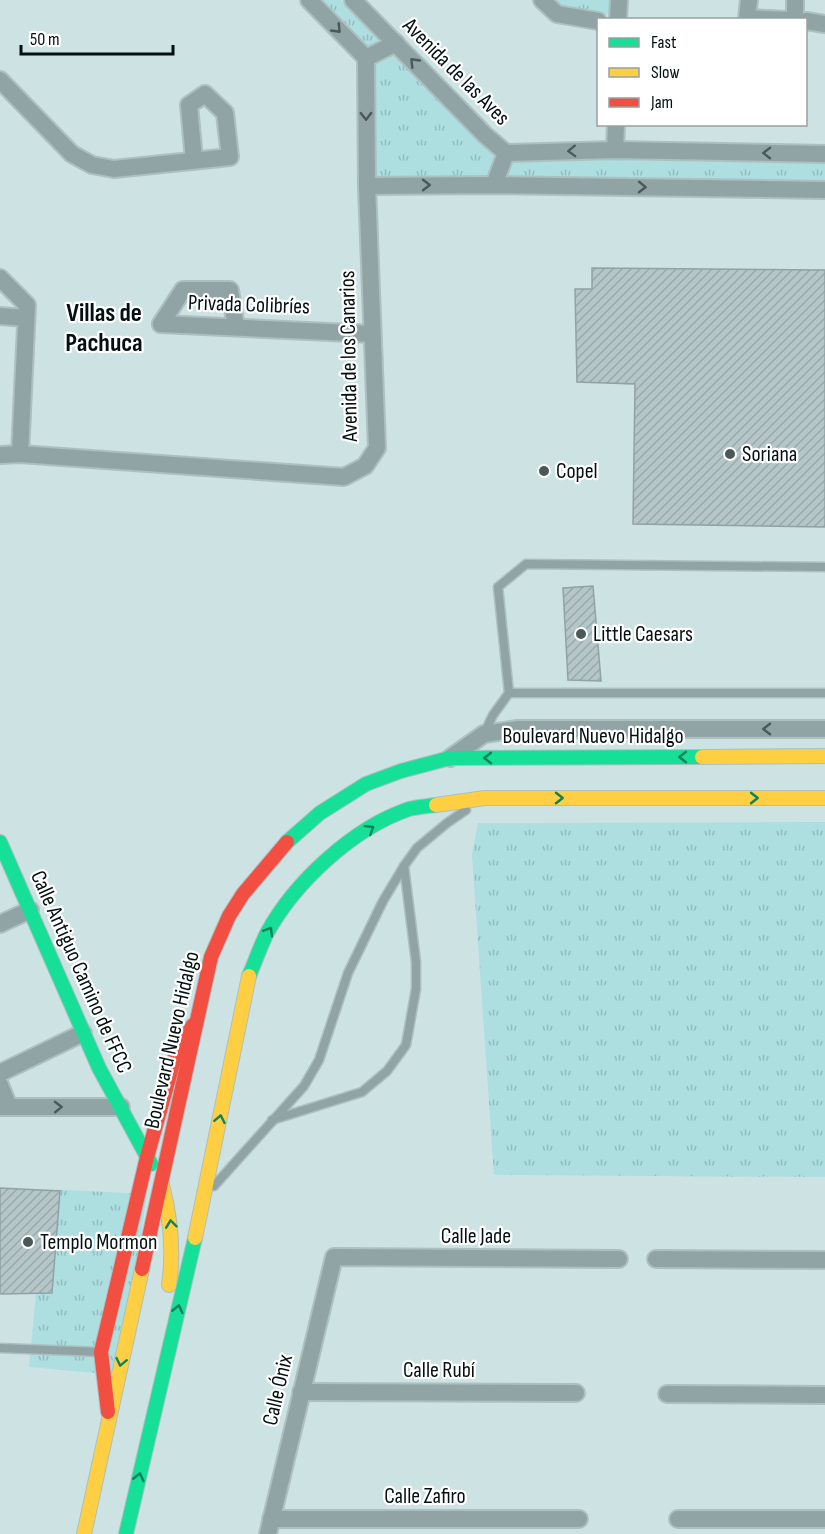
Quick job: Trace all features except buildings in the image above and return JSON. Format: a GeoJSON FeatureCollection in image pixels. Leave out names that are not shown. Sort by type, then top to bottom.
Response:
{"type":"FeatureCollection","features":[{"type":"Feature","properties":{"kind":"main road","name":"Boulevard Nuevo Hidalgo"},"geometry":{"type":"LineString","coordinates":[[84,1534],[211,957],[232,910],[263,867],[300,829],[354,790],[396,772],[450,758],[825,756]]}},
{"type":"Feature","properties":{"kind":"main road"},"geometry":{"type":"LineString","coordinates":[[126,1534],[204,1197],[247,979],[267,933],[291,899],[322,863],[373,826],[410,809],[484,798],[825,798]]}},
{"type":"Feature","properties":{"kind":"main road","name":"Calle Antiguo Camino de FFCC"},"geometry":{"type":"LineString","coordinates":[[0,842],[99,1068],[161,1182]]}},
{"type":"Feature","properties":{"kind":"main road"},"geometry":{"type":"LineString","coordinates":[[109,1422],[101,1352],[147,1157],[151,1110],[176,1053],[196,1021]]}},
{"type":"Feature","properties":{"kind":"main road"},"geometry":{"type":"LineString","coordinates":[[121,1107],[134,1112],[151,1110]]}},
{"type":"Feature","properties":{"kind":"main road"},"geometry":{"type":"LineString","coordinates":[[121,1107],[137,1203]]}},
{"type":"Feature","properties":{"kind":"main road"},"geometry":{"type":"LineString","coordinates":[[160,1386],[161,1329],[174,1259],[171,1220],[161,1182]]}},
{"type":"Feature","properties":{"kind":"street"},"geometry":{"type":"LineString","coordinates":[[309,0],[366,58],[396,43]]}},
{"type":"Feature","properties":{"kind":"street","name":"Avenida de las Aves"},"geometry":{"type":"LineString","coordinates":[[353,0],[485,135],[506,153],[615,150],[825,154]]}},
{"type":"Feature","properties":{"kind":"street"},"geometry":{"type":"LineString","coordinates":[[542,0],[557,14],[597,21]]}},
{"type":"Feature","properties":{"kind":"street"},"geometry":{"type":"LineString","coordinates":[[618,18],[619,0]]}},
{"type":"Feature","properties":{"kind":"street"},"geometry":{"type":"LineString","coordinates":[[747,18],[748,0]]}},
{"type":"Feature","properties":{"kind":"street"},"geometry":{"type":"LineString","coordinates":[[795,0],[795,18]]}},
{"type":"Feature","properties":{"kind":"street"},"geometry":{"type":"LineString","coordinates":[[807,21],[825,24]]}},
{"type":"Feature","properties":{"kind":"street","name":"Avenida de los Canarios"},"geometry":{"type":"LineString","coordinates":[[6,455],[344,477],[365,466],[377,448],[367,186],[366,58]]}},
{"type":"Feature","properties":{"kind":"street"},"geometry":{"type":"LineString","coordinates":[[0,80],[72,154],[92,165],[114,169],[194,160]]}},
{"type":"Feature","properties":{"kind":"street"},"geometry":{"type":"LineString","coordinates":[[615,150],[616,126]]}},
{"type":"Feature","properties":{"kind":"street"},"geometry":{"type":"LineString","coordinates":[[494,185],[506,153]]}},
{"type":"Feature","properties":{"kind":"street"},"geometry":{"type":"LineString","coordinates":[[367,186],[494,185],[825,190]]}},
{"type":"Feature","properties":{"kind":"street"},"geometry":{"type":"LineString","coordinates":[[0,278],[27,305],[6,455]]}},
{"type":"Feature","properties":{"kind":"street","name":"Privada Colibríes"},"geometry":{"type":"LineString","coordinates":[[236,327],[230,290],[183,290],[161,324],[372,334]]}},
{"type":"Feature","properties":{"kind":"street"},"geometry":{"type":"LineString","coordinates":[[0,316],[26,318]]}},
{"type":"Feature","properties":{"kind":"street"},"geometry":{"type":"LineString","coordinates":[[450,758],[484,734],[518,729],[825,729]]}},
{"type":"Feature","properties":{"kind":"street"},"geometry":{"type":"LineString","coordinates":[[0,924],[30,910]]}},
{"type":"Feature","properties":{"kind":"street"},"geometry":{"type":"LineString","coordinates":[[0,1073],[83,1033]]}},
{"type":"Feature","properties":{"kind":"street"},"geometry":{"type":"LineString","coordinates":[[0,1085],[5,1107],[121,1107]]}},
{"type":"Feature","properties":{"kind":"street","name":"Calle Jade"},"geometry":{"type":"LineString","coordinates":[[334,1257],[619,1259]]}},
{"type":"Feature","properties":{"kind":"street","name":"Calle Ónix"},"geometry":{"type":"LineString","coordinates":[[269,1527],[334,1257]]}},
{"type":"Feature","properties":{"kind":"street"},"geometry":{"type":"LineString","coordinates":[[656,1259],[825,1260]]}},
{"type":"Feature","properties":{"kind":"street","name":"Calle Rubí"},"geometry":{"type":"LineString","coordinates":[[301,1392],[576,1393]]}},
{"type":"Feature","properties":{"kind":"street"},"geometry":{"type":"LineString","coordinates":[[667,1394],[825,1395]]}},
{"type":"Feature","properties":{"kind":"street","name":"Calle Zafiro"},"geometry":{"type":"LineString","coordinates":[[269,1527],[579,1519]]}},
{"type":"Feature","properties":{"kind":"street"},"geometry":{"type":"LineString","coordinates":[[678,1519],[825,1519]]}},
{"type":"Feature","properties":{"kind":"lane"},"geometry":{"type":"LineString","coordinates":[[484,734],[493,715],[509,693],[498,586],[526,564],[825,567]]}},
{"type":"Feature","properties":{"kind":"lane"},"geometry":{"type":"LineString","coordinates":[[509,693],[825,693]]}},
{"type":"Feature","properties":{"kind":"lane"},"geometry":{"type":"LineString","coordinates":[[204,1197],[304,1086],[319,1060],[348,973],[383,901],[404,866],[417,849],[447,823],[484,798]]}},
{"type":"Feature","properties":{"kind":"lane"},"geometry":{"type":"LineString","coordinates":[[272,1120],[362,1092],[387,1071],[406,1045],[416,989],[416,962],[404,866]]}},
{"type":"Feature","properties":{"kind":"lane"},"geometry":{"type":"LineString","coordinates":[[0,1348],[101,1352]]}},
{"type":"Feature","properties":{"kind":"green space"},"geometry":{"type":"Polygon","coordinates":[[[315,0],[341,0],[500,154],[825,159],[825,183],[375,179],[371,58],[315,0]]]}},
{"type":"Feature","properties":{"kind":"green space"},"geometry":{"type":"Polygon","coordinates":[[[550,0],[613,0],[611,15],[560,8],[550,0]]]}},
{"type":"Feature","properties":{"kind":"green space"},"geometry":{"type":"Polygon","coordinates":[[[825,822],[825,1177],[494,1175],[472,855],[478,823],[825,822]]]}},
{"type":"Feature","properties":{"kind":"green space"},"geometry":{"type":"Polygon","coordinates":[[[46,1189],[147,1194],[119,1375],[29,1367],[46,1189]]]}},
{"type":"Feature","properties":{"kind":"traffic: fast"},"geometry":{"type":"LineString","coordinates":[[287,842],[320,813],[366,784],[401,771],[450,758],[702,757]]}},
{"type":"Feature","properties":{"kind":"traffic: fast"},"geometry":{"type":"LineString","coordinates":[[249,976],[267,933],[309,876],[367,829],[409,809],[436,805]]}},
{"type":"Feature","properties":{"kind":"traffic: fast"},"geometry":{"type":"LineString","coordinates":[[0,842],[99,1068],[151,1164]]}},
{"type":"Feature","properties":{"kind":"traffic: fast"},"geometry":{"type":"LineString","coordinates":[[126,1534],[195,1238]]}},
{"type":"Feature","properties":{"kind":"traffic: slow"},"geometry":{"type":"LineString","coordinates":[[702,757],[825,756]]}},
{"type":"Feature","properties":{"kind":"traffic: slow"},"geometry":{"type":"LineString","coordinates":[[436,805],[485,798],[825,798]]}},
{"type":"Feature","properties":{"kind":"traffic: slow"},"geometry":{"type":"LineString","coordinates":[[195,1238],[249,976]]}},
{"type":"Feature","properties":{"kind":"traffic: slow"},"geometry":{"type":"LineString","coordinates":[[162,1185],[171,1235],[169,1285]]}},
{"type":"Feature","properties":{"kind":"traffic: slow"},"geometry":{"type":"LineString","coordinates":[[84,1534],[142,1269]]}},
{"type":"Feature","properties":{"kind":"traffic: jam"},"geometry":{"type":"LineString","coordinates":[[142,1269],[211,957],[229,916],[243,894],[287,842]]}},
{"type":"Feature","properties":{"kind":"traffic: jam"},"geometry":{"type":"LineString","coordinates":[[108,1412],[101,1352],[147,1157],[176,1053],[193,1025]]}},
{"type":"Feature","properties":{"kind":"place","name":"Soriana"},"geometry":{"type":"Point","coordinates":[730,454]}},
{"type":"Feature","properties":{"kind":"place","name":"Copel"},"geometry":{"type":"Point","coordinates":[544,471]}},
{"type":"Feature","properties":{"kind":"place","name":"Little Caesars"},"geometry":{"type":"Point","coordinates":[581,634]}},
{"type":"Feature","properties":{"kind":"place","name":"Templo Mormon"},"geometry":{"type":"Point","coordinates":[28,1242]}},
{"type":"Feature","properties":{"kind":"district","name":"Villas de Pachuca"},"geometry":{"type":"Point","coordinates":[104,328]}}]}
